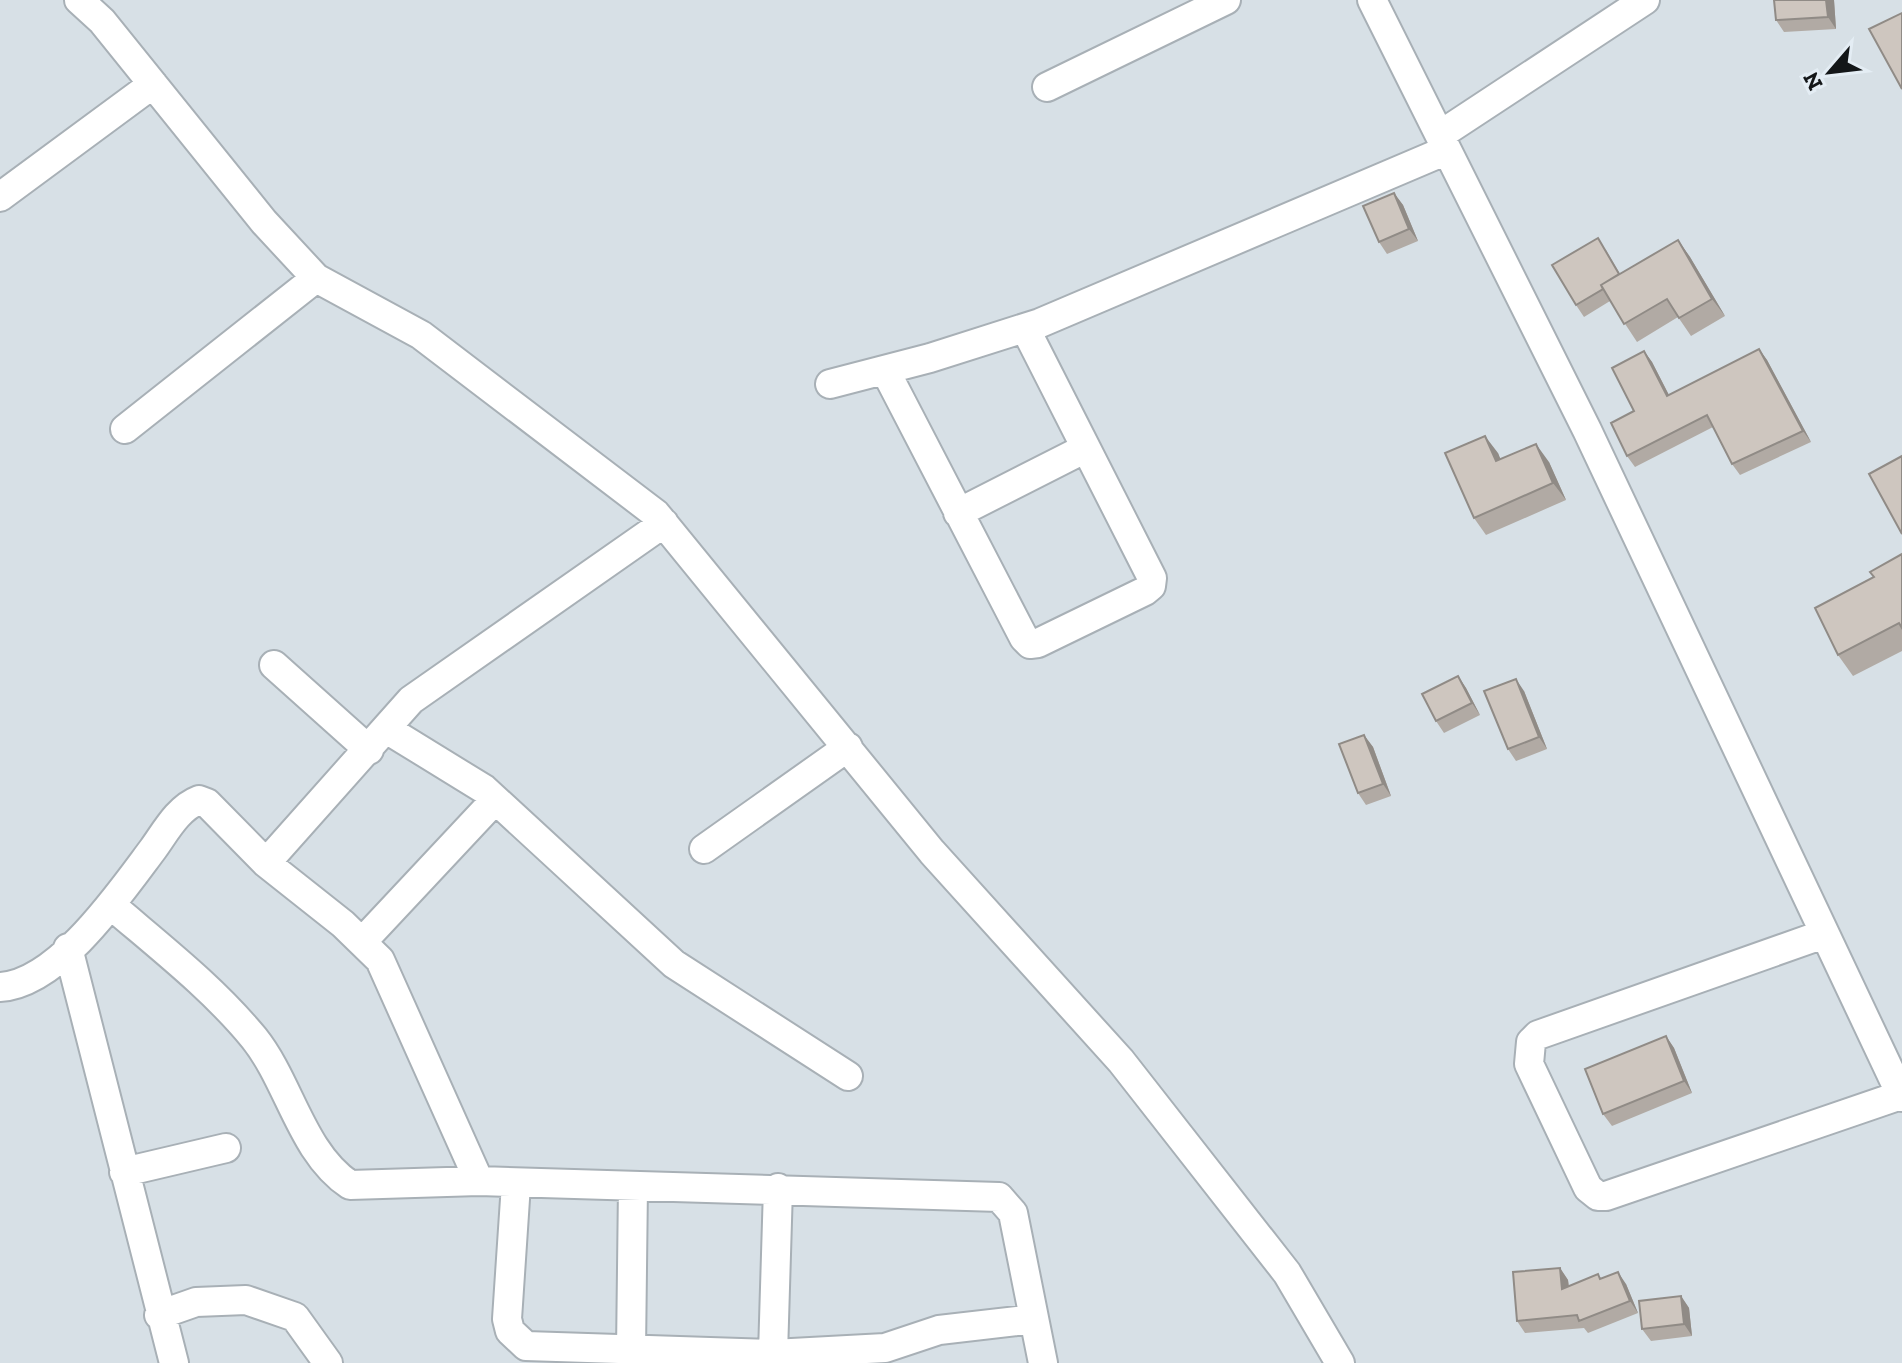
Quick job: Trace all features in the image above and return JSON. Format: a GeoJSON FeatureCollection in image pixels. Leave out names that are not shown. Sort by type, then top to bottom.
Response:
{"type":"FeatureCollection","features":[{"type":"Feature","properties":{"kind":"street"},"geometry":{"type":"LineString","coordinates":[[79,0],[102,21],[264,222],[316,278],[421,335],[664,523],[932,852],[1121,1061],[1287,1273],[1340,1363]]}},
{"type":"Feature","properties":{"kind":"street"},"geometry":{"type":"LineString","coordinates":[[1047,87],[1226,0]]}},
{"type":"Feature","properties":{"kind":"street"},"geometry":{"type":"LineString","coordinates":[[1372,0],[1587,430],[1901,1096],[1606,1196],[1598,1196],[1588,1188],[1529,1064],[1531,1042],[1538,1035],[1824,934]]}},
{"type":"Feature","properties":{"kind":"street"},"geometry":{"type":"LineString","coordinates":[[830,384],[1025,328],[1443,143],[1645,0]]}},
{"type":"Feature","properties":{"kind":"street"},"geometry":{"type":"LineString","coordinates":[[0,197],[153,84]]}},
{"type":"Feature","properties":{"kind":"street"},"geometry":{"type":"LineString","coordinates":[[125,429],[316,278]]}},
{"type":"Feature","properties":{"kind":"street"},"geometry":{"type":"LineString","coordinates":[[885,370],[1004,602],[1030,644],[1145,591],[1151,586],[1152,578],[1025,328]]}},
{"type":"Feature","properties":{"kind":"street"},"geometry":{"type":"LineString","coordinates":[[958,513],[1086,448]]}},
{"type":"Feature","properties":{"kind":"street"},"geometry":{"type":"LineString","coordinates":[[266,863],[379,740],[411,700],[664,523]]}},
{"type":"Feature","properties":{"kind":"street"},"geometry":{"type":"LineString","coordinates":[[274,665],[379,740],[484,789],[674,964],[848,1076]]}},
{"type":"Feature","properties":{"kind":"street"},"geometry":{"type":"LineString","coordinates":[[704,849],[848,747]]}},
{"type":"Feature","properties":{"kind":"street"},"geometry":{"type":"LineString","coordinates":[[0,987],[15,987],[31,979],[68,948],[111,905],[180,812],[199,800],[207,803],[266,863],[380,960],[479,1181]]}},
{"type":"Feature","properties":{"kind":"street"},"geometry":{"type":"LineString","coordinates":[[362,942],[495,800]]}},
{"type":"Feature","properties":{"kind":"street"},"geometry":{"type":"LineString","coordinates":[[111,905],[218,998],[256,1041],[318,1151],[338,1177],[350,1185],[479,1181],[964,1194],[1004,1200],[1013,1213],[1043,1363]]}},
{"type":"Feature","properties":{"kind":"street"},"geometry":{"type":"LineString","coordinates":[[68,948],[159,1315],[174,1363]]}},
{"type":"Feature","properties":{"kind":"street"},"geometry":{"type":"LineString","coordinates":[[124,1172],[226,1148]]}},
{"type":"Feature","properties":{"kind":"street"},"geometry":{"type":"LineString","coordinates":[[516,1184],[507,1319],[510,1331],[526,1346],[773,1354],[885,1348],[939,1330],[1034,1319]]}},
{"type":"Feature","properties":{"kind":"street"},"geometry":{"type":"LineString","coordinates":[[631,1351],[633,1186]]}},
{"type":"Feature","properties":{"kind":"street"},"geometry":{"type":"LineString","coordinates":[[773,1354],[778,1188]]}},
{"type":"Feature","properties":{"kind":"street"},"geometry":{"type":"LineString","coordinates":[[159,1315],[196,1302],[246,1300],[295,1317],[328,1363]]}},
{"type":"Feature","properties":{"kind":"building"},"geometry":{"type":"Polygon","coordinates":[[[1774,0],[1826,0],[1828,17],[1776,20],[1774,0]]]}},
{"type":"Feature","properties":{"kind":"building"},"geometry":{"type":"Polygon","coordinates":[[[1902,13],[1902,89],[1869,29],[1902,13]]]}},
{"type":"Feature","properties":{"kind":"building"},"geometry":{"type":"Polygon","coordinates":[[[1394,193],[1409,229],[1379,242],[1363,206],[1394,193]]]}},
{"type":"Feature","properties":{"kind":"building"},"geometry":{"type":"Polygon","coordinates":[[[1598,238],[1619,274],[1601,285],[1603,289],[1576,305],[1552,265],[1598,238]]]}},
{"type":"Feature","properties":{"kind":"building"},"geometry":{"type":"Polygon","coordinates":[[[1678,240],[1712,299],[1679,318],[1667,299],[1624,324],[1601,285],[1678,240]]]}},
{"type":"Feature","properties":{"kind":"building"},"geometry":{"type":"Polygon","coordinates":[[[1759,349],[1803,431],[1732,464],[1707,415],[1627,456],[1611,423],[1634,411],[1612,368],[1644,351],[1667,396],[1759,349]]]}},
{"type":"Feature","properties":{"kind":"building"},"geometry":{"type":"Polygon","coordinates":[[[1485,436],[1496,461],[1536,444],[1553,483],[1474,518],[1445,453],[1485,436]]]}},
{"type":"Feature","properties":{"kind":"building"},"geometry":{"type":"Polygon","coordinates":[[[1902,456],[1902,534],[1869,474],[1902,456]]]}},
{"type":"Feature","properties":{"kind":"building"},"geometry":{"type":"Polygon","coordinates":[[[1902,554],[1902,628],[1899,623],[1838,655],[1815,608],[1874,577],[1870,572],[1902,554]]]}},
{"type":"Feature","properties":{"kind":"building"},"geometry":{"type":"Polygon","coordinates":[[[1458,676],[1472,703],[1436,721],[1422,694],[1458,676]]]}},
{"type":"Feature","properties":{"kind":"building"},"geometry":{"type":"Polygon","coordinates":[[[1516,679],[1539,737],[1508,749],[1484,691],[1516,679]]]}},
{"type":"Feature","properties":{"kind":"building"},"geometry":{"type":"Polygon","coordinates":[[[1364,735],[1383,784],[1358,793],[1339,744],[1364,735]]]}},
{"type":"Feature","properties":{"kind":"building"},"geometry":{"type":"Polygon","coordinates":[[[1666,1036],[1684,1081],[1603,1114],[1585,1069],[1666,1036]]]}},
{"type":"Feature","properties":{"kind":"building"},"geometry":{"type":"Polygon","coordinates":[[[1560,1268],[1562,1289],[1598,1274],[1600,1279],[1618,1272],[1630,1301],[1579,1321],[1577,1315],[1517,1321],[1513,1272],[1560,1268]]]}},
{"type":"Feature","properties":{"kind":"building"},"geometry":{"type":"Polygon","coordinates":[[[1681,1296],[1684,1324],[1642,1329],[1639,1301],[1681,1296]]]}}]}
